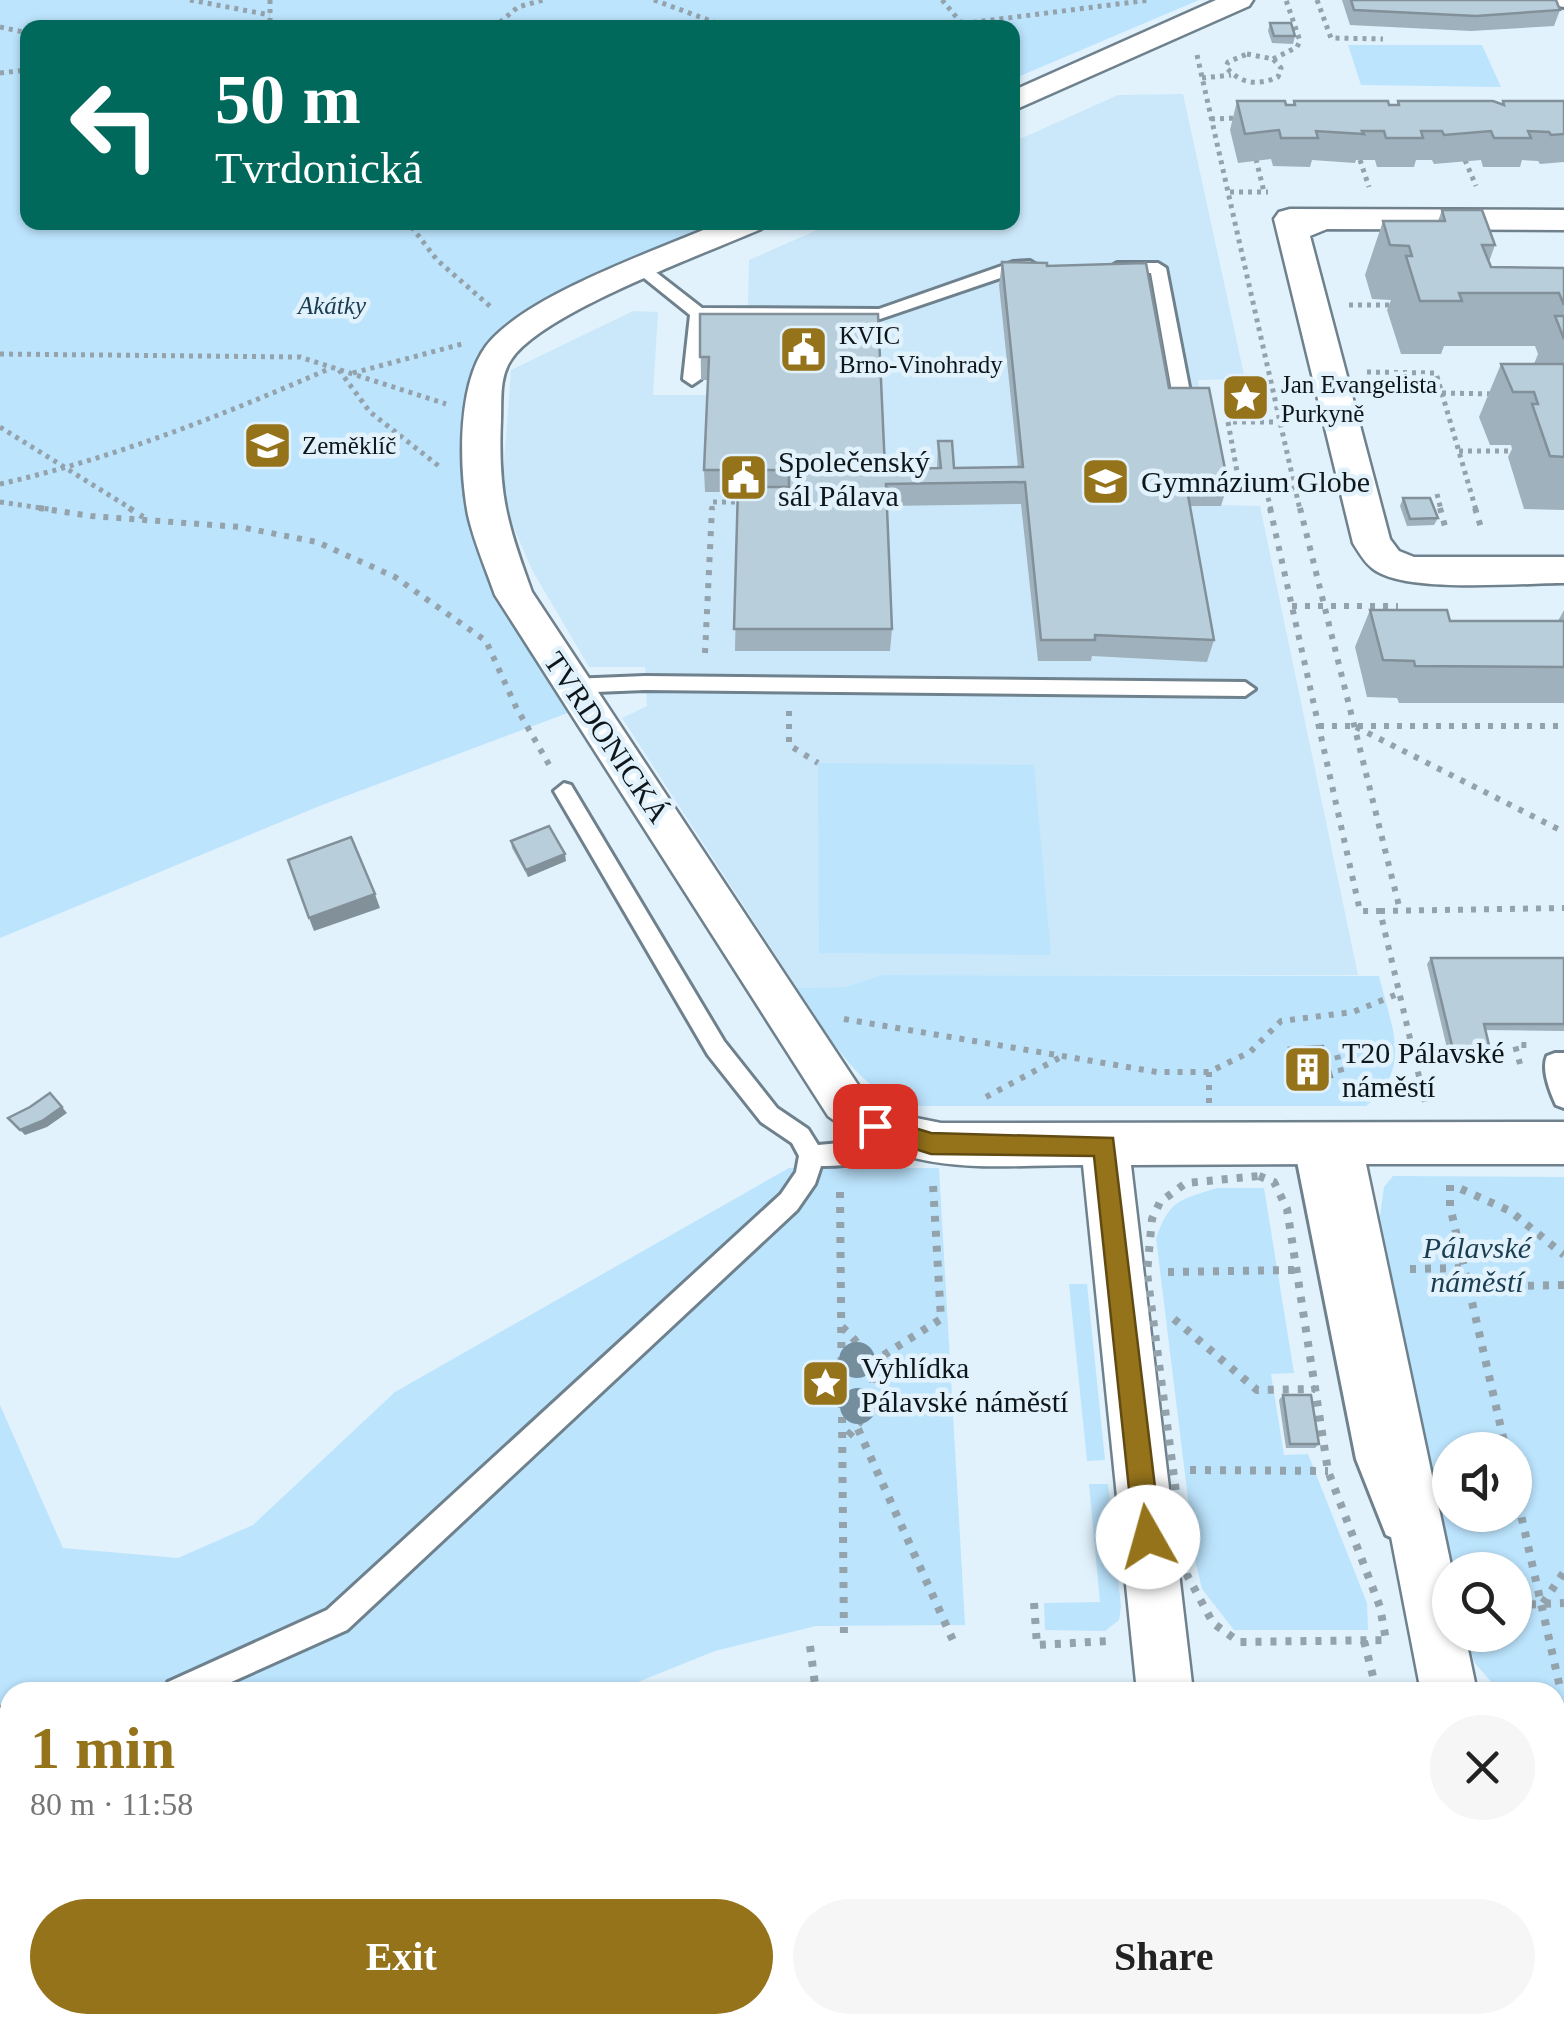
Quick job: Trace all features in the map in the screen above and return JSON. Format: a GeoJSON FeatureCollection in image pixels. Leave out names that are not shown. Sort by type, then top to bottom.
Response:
{"type":"FeatureCollection","features":[{"type":"Feature","properties":{"kind":"street"},"geometry":{"type":"LineString","coordinates":[[1020,99],[1192,33],[1239,0]]}},
{"type":"Feature","properties":{"kind":"street"},"geometry":{"type":"LineString","coordinates":[[1564,220],[1290,219],[1389,558],[1564,570]]}},
{"type":"Feature","properties":{"kind":"street","name":"TVRDONICKÁ"},"geometry":{"type":"LineString","coordinates":[[732,230],[542,314],[504,346],[492,362],[485,382],[484,495],[488,518],[514,595],[844,1102],[899,1134]]}},
{"type":"Feature","properties":{"kind":"street"},"geometry":{"type":"LineString","coordinates":[[899,1134],[1105,1146],[1559,1121]]}},
{"type":"Feature","properties":{"kind":"street"},"geometry":{"type":"LineString","coordinates":[[1333,1136],[1448,1682]]}},
{"type":"Feature","properties":{"kind":"street"},"geometry":{"type":"LineString","coordinates":[[1105,1146],[1163,1682]]}},
{"type":"Feature","properties":{"kind":"lane"},"geometry":{"type":"LineString","coordinates":[[642,270],[698,313],[880,314],[1019,266],[1039,266]]}},
{"type":"Feature","properties":{"kind":"lane"},"geometry":{"type":"LineString","coordinates":[[1099,267],[1158,268],[1182,396]]}},
{"type":"Feature","properties":{"kind":"lane"},"geometry":{"type":"LineString","coordinates":[[692,379],[698,313]]}},
{"type":"Feature","properties":{"kind":"lane"},"geometry":{"type":"LineString","coordinates":[[571,686],[1245,689]]}},
{"type":"Feature","properties":{"kind":"lane"},"geometry":{"type":"LineString","coordinates":[[200,1682],[337,1620],[789,1202],[807,1176],[811,1155],[800,1136],[768,1115],[716,1048],[564,791]]}},
{"type":"Feature","properties":{"kind":"lane"},"geometry":{"type":"LineString","coordinates":[[1559,1121],[1554,1062],[1564,1062]]}},
{"type":"Feature","properties":{"kind":"lane"},"geometry":{"type":"LineString","coordinates":[[811,1155],[839,1156],[881,1147],[899,1134]]}},
{"type":"Feature","properties":{"kind":"path"},"geometry":{"type":"LineString","coordinates":[[190,0],[270,15]]}},
{"type":"Feature","properties":{"kind":"path"},"geometry":{"type":"LineString","coordinates":[[270,0],[270,20]]}},
{"type":"Feature","properties":{"kind":"path"},"geometry":{"type":"LineString","coordinates":[[503,20],[518,7],[543,0]]}},
{"type":"Feature","properties":{"kind":"path"},"geometry":{"type":"LineString","coordinates":[[654,0],[708,20]]}},
{"type":"Feature","properties":{"kind":"path"},"geometry":{"type":"LineString","coordinates":[[942,0],[960,20]]}},
{"type":"Feature","properties":{"kind":"path"},"geometry":{"type":"LineString","coordinates":[[1104,0],[1118,5]]}},
{"type":"Feature","properties":{"kind":"path"},"geometry":{"type":"LineString","coordinates":[[1009,20],[1151,0]]}},
{"type":"Feature","properties":{"kind":"path"},"geometry":{"type":"LineString","coordinates":[[1231,74],[1228,62],[1239,55],[1257,54],[1273,59],[1297,48],[1300,41],[1286,0]]}},
{"type":"Feature","properties":{"kind":"path"},"geometry":{"type":"LineString","coordinates":[[1317,0],[1331,38],[1383,39]]}},
{"type":"Feature","properties":{"kind":"path"},"geometry":{"type":"LineString","coordinates":[[1192,33],[1295,489],[1400,910]]}},
{"type":"Feature","properties":{"kind":"path"},"geometry":{"type":"LineString","coordinates":[[1202,78],[1231,74],[1248,82],[1273,81],[1281,73],[1273,59]]}},
{"type":"Feature","properties":{"kind":"path"},"geometry":{"type":"LineString","coordinates":[[1211,118],[1252,118]]}},
{"type":"Feature","properties":{"kind":"path"},"geometry":{"type":"LineString","coordinates":[[1256,159],[1264,192]]}},
{"type":"Feature","properties":{"kind":"path"},"geometry":{"type":"LineString","coordinates":[[1360,160],[1371,192]]}},
{"type":"Feature","properties":{"kind":"path"},"geometry":{"type":"LineString","coordinates":[[1465,160],[1479,193]]}},
{"type":"Feature","properties":{"kind":"path"},"geometry":{"type":"LineString","coordinates":[[414,230],[437,260],[471,292],[497,312],[530,324]]}},
{"type":"Feature","properties":{"kind":"path"},"geometry":{"type":"LineString","coordinates":[[1347,305],[1392,305]]}},
{"type":"Feature","properties":{"kind":"path"},"geometry":{"type":"LineString","coordinates":[[352,374],[530,324]]}},
{"type":"Feature","properties":{"kind":"path"},"geometry":{"type":"LineString","coordinates":[[0,354],[282,356],[335,368],[484,420]]}},
{"type":"Feature","properties":{"kind":"path"},"geometry":{"type":"LineString","coordinates":[[0,484],[70,468],[212,421],[335,368]]}},
{"type":"Feature","properties":{"kind":"path"},"geometry":{"type":"LineString","coordinates":[[335,368],[351,395],[408,446],[484,495]]}},
{"type":"Feature","properties":{"kind":"path"},"geometry":{"type":"LineString","coordinates":[[1366,372],[1436,373],[1482,531]]}},
{"type":"Feature","properties":{"kind":"path"},"geometry":{"type":"LineString","coordinates":[[1442,393],[1501,394]]}},
{"type":"Feature","properties":{"kind":"path"},"geometry":{"type":"LineString","coordinates":[[1282,422],[1228,422],[1240,488],[1295,489]]}},
{"type":"Feature","properties":{"kind":"path"},"geometry":{"type":"LineString","coordinates":[[0,427],[143,516]]}},
{"type":"Feature","properties":{"kind":"path"},"geometry":{"type":"LineString","coordinates":[[1459,451],[1512,452]]}},
{"type":"Feature","properties":{"kind":"path"},"geometry":{"type":"LineString","coordinates":[[1223,457],[1234,457]]}},
{"type":"Feature","properties":{"kind":"path"},"geometry":{"type":"LineString","coordinates":[[1266,489],[1360,911],[1564,908]]}},
{"type":"Feature","properties":{"kind":"path"},"geometry":{"type":"LineString","coordinates":[[1436,494],[1446,530]]}},
{"type":"Feature","properties":{"kind":"path"},"geometry":{"type":"LineString","coordinates":[[0,502],[90,516],[143,516],[240,527],[317,542],[395,578],[486,641],[516,707],[564,791]]}},
{"type":"Feature","properties":{"kind":"path"},"geometry":{"type":"LineString","coordinates":[[703,684],[712,502],[753,502]]}},
{"type":"Feature","properties":{"kind":"path"},"geometry":{"type":"LineString","coordinates":[[1370,606],[1374,620]]}},
{"type":"Feature","properties":{"kind":"path"},"geometry":{"type":"LineString","coordinates":[[790,685],[789,745],[818,763]]}},
{"type":"Feature","properties":{"kind":"path"},"geometry":{"type":"LineString","coordinates":[[1319,726],[1564,726]]}},
{"type":"Feature","properties":{"kind":"path"},"geometry":{"type":"LineString","coordinates":[[1355,726],[1564,832]]}},
{"type":"Feature","properties":{"kind":"path"},"geometry":{"type":"LineString","coordinates":[[1380,911],[1429,1116]]}},
{"type":"Feature","properties":{"kind":"path"},"geometry":{"type":"LineString","coordinates":[[841,1018],[1157,1072],[1209,1072],[1250,1052],[1281,1021],[1354,1012],[1400,993]]}},
{"type":"Feature","properties":{"kind":"path"},"geometry":{"type":"LineString","coordinates":[[1333,1136],[1336,1055]]}},
{"type":"Feature","properties":{"kind":"path"},"geometry":{"type":"LineString","coordinates":[[976,1103],[1062,1056]]}},
{"type":"Feature","properties":{"kind":"path"},"geometry":{"type":"LineString","coordinates":[[1209,1072],[1210,1094]]}},
{"type":"Feature","properties":{"kind":"path"},"geometry":{"type":"LineString","coordinates":[[871,1363],[940,1319],[899,1134]]}},
{"type":"Feature","properties":{"kind":"path"},"geometry":{"type":"LineString","coordinates":[[839,1156],[844,1641]]}},
{"type":"Feature","properties":{"kind":"path"},"geometry":{"type":"LineString","coordinates":[[1260,1176],[1274,1182],[1281,1190],[1296,1270],[1328,1471],[1380,1606],[1386,1640],[1239,1642],[1220,1633],[1201,1606],[1188,1576],[1147,1273],[1147,1238],[1153,1208],[1174,1188],[1198,1178],[1260,1176]]}},
{"type":"Feature","properties":{"kind":"path"},"geometry":{"type":"LineString","coordinates":[[1502,1432],[1450,1206],[1449,1179],[1469,1195],[1510,1211],[1564,1255]]}},
{"type":"Feature","properties":{"kind":"path"},"geometry":{"type":"LineString","coordinates":[[1147,1273],[1296,1270]]}},
{"type":"Feature","properties":{"kind":"path"},"geometry":{"type":"LineString","coordinates":[[1468,1287],[1564,1286]]}},
{"type":"Feature","properties":{"kind":"path"},"geometry":{"type":"LineString","coordinates":[[1150,1299],[1257,1390],[1315,1389]]}},
{"type":"Feature","properties":{"kind":"path"},"geometry":{"type":"LineString","coordinates":[[841,1326],[862,1342],[871,1363],[874,1398],[858,1430],[843,1441]]}},
{"type":"Feature","properties":{"kind":"path"},"geometry":{"type":"LineString","coordinates":[[858,1430],[955,1645]]}},
{"type":"Feature","properties":{"kind":"path"},"geometry":{"type":"LineString","coordinates":[[1174,1470],[1328,1471]]}},
{"type":"Feature","properties":{"kind":"path"},"geometry":{"type":"LineString","coordinates":[[1525,1532],[1559,1682]]}},
{"type":"Feature","properties":{"kind":"path"},"geometry":{"type":"LineString","coordinates":[[1542,1604],[1564,1572]]}},
{"type":"Feature","properties":{"kind":"path"},"geometry":{"type":"LineString","coordinates":[[1034,1603],[1037,1645]]}},
{"type":"Feature","properties":{"kind":"path"},"geometry":{"type":"LineString","coordinates":[[1532,1604],[1564,1603]]}},
{"type":"Feature","properties":{"kind":"path"},"geometry":{"type":"LineString","coordinates":[[1364,1641],[1374,1682]]}},
{"type":"Feature","properties":{"kind":"path"},"geometry":{"type":"LineString","coordinates":[[810,1646],[815,1682]]}},
{"type":"Feature","properties":{"kind":"shaded area"},"geometry":{"type":"Polygon","coordinates":[[[1183,94],[1245,379],[1198,380],[1221,505],[1260,506],[1358,975],[882,975],[845,987],[797,988],[622,718],[647,706],[645,667],[589,667],[532,570],[508,514],[503,476],[511,370],[633,311],[658,312],[653,395],[709,395],[709,380],[701,380],[747,336],[749,260],[817,230],[1020,230],[1020,139],[1118,95],[1183,94]]]}},
{"type":"Feature","properties":{"kind":"green space","name":"Akátky"},"geometry":{"type":"Polygon","coordinates":[[[0,0],[1199,0],[1020,76],[1020,20],[20,20],[20,230],[718,230],[514,330],[474,475],[573,711],[322,805],[0,938],[0,0]]]}},
{"type":"Feature","properties":{"kind":"green space"},"geometry":{"type":"Polygon","coordinates":[[[1348,45],[1482,45],[1501,87],[1361,85],[1348,45]]]}},
{"type":"Feature","properties":{"kind":"green space"},"geometry":{"type":"Polygon","coordinates":[[[818,763],[1034,765],[1051,955],[819,953],[818,763]]]}},
{"type":"Feature","properties":{"kind":"green space"},"geometry":{"type":"Polygon","coordinates":[[[882,975],[1379,976],[1393,1030],[1394,1062],[1381,1092],[1366,1106],[910,1106],[891,1098],[858,1073],[797,988],[845,987],[882,975]]]}},
{"type":"Feature","properties":{"kind":"green space"},"geometry":{"type":"Polygon","coordinates":[[[789,1168],[939,1168],[965,1625],[816,1626],[715,1651],[638,1682],[0,1682],[0,1405],[63,1548],[178,1558],[253,1525],[395,1392],[789,1168]]]}},
{"type":"Feature","properties":{"kind":"green space","name":"Pálavské náměstí"},"geometry":{"type":"Polygon","coordinates":[[[1393,1176],[1564,1177],[1564,1682],[1491,1682],[1474,1662],[1471,1652],[1532,1652],[1532,1552],[1447,1552],[1443,1532],[1532,1532],[1532,1432],[1432,1432],[1432,1475],[1380,1216],[1384,1187],[1393,1176]]]}},
{"type":"Feature","properties":{"kind":"green space"},"geometry":{"type":"Polygon","coordinates":[[[1217,1188],[1264,1188],[1294,1373],[1271,1374],[1284,1455],[1308,1454],[1367,1603],[1368,1630],[1234,1630],[1202,1589],[1156,1238],[1166,1215],[1178,1203],[1217,1188]]]}},
{"type":"Feature","properties":{"kind":"green space"},"geometry":{"type":"Polygon","coordinates":[[[1069,1284],[1087,1284],[1105,1460],[1087,1461],[1069,1284]]]}},
{"type":"Feature","properties":{"kind":"green space"},"geometry":{"type":"Polygon","coordinates":[[[1089,1484],[1108,1484],[1121,1606],[1119,1620],[1105,1631],[1045,1630],[1044,1603],[1100,1602],[1089,1484]]]}},
{"type":"Feature","properties":{"kind":"building"},"geometry":{"type":"Polygon","coordinates":[[[1351,0],[1556,0],[1560,10],[1476,16],[1354,10],[1351,0]]]}},
{"type":"Feature","properties":{"kind":"building"},"geometry":{"type":"Polygon","coordinates":[[[1270,23],[1291,23],[1295,36],[1274,36],[1270,23]]]}},
{"type":"Feature","properties":{"kind":"building"},"geometry":{"type":"Polygon","coordinates":[[[1237,101],[1285,101],[1286,105],[1295,105],[1294,101],[1388,101],[1389,105],[1399,105],[1398,101],[1493,101],[1504,105],[1503,101],[1564,101],[1564,134],[1528,131],[1531,138],[1494,138],[1491,131],[1444,135],[1442,131],[1421,131],[1423,138],[1386,138],[1384,131],[1316,131],[1318,138],[1281,138],[1279,130],[1245,134],[1237,101]]]}},
{"type":"Feature","properties":{"kind":"building"},"geometry":{"type":"Polygon","coordinates":[[[1442,210],[1482,210],[1495,245],[1482,245],[1491,267],[1564,268],[1564,305],[1559,293],[1459,293],[1462,301],[1420,301],[1406,256],[1412,256],[1409,246],[1390,245],[1383,221],[1445,221],[1442,210]]]}},
{"type":"Feature","properties":{"kind":"building"},"geometry":{"type":"Polygon","coordinates":[[[1002,262],[1047,266],[1146,263],[1169,388],[1209,388],[1228,484],[1186,484],[1214,640],[1095,635],[1095,640],[1041,640],[1025,482],[886,484],[892,629],[734,629],[738,487],[789,487],[789,470],[704,470],[709,357],[700,357],[700,314],[878,314],[885,469],[941,468],[938,441],[952,441],[954,468],[1023,467],[1002,262]]]}},
{"type":"Feature","properties":{"kind":"building"},"geometry":{"type":"Polygon","coordinates":[[[1555,316],[1564,316],[1564,339],[1555,316]]]}},
{"type":"Feature","properties":{"kind":"building"},"geometry":{"type":"Polygon","coordinates":[[[1501,364],[1564,364],[1564,457],[1550,456],[1532,404],[1538,404],[1534,392],[1513,392],[1501,364]]]}},
{"type":"Feature","properties":{"kind":"building"},"geometry":{"type":"Polygon","coordinates":[[[1403,498],[1430,498],[1438,518],[1410,519],[1403,498]]]}},
{"type":"Feature","properties":{"kind":"building"},"geometry":{"type":"Polygon","coordinates":[[[1370,610],[1447,610],[1450,621],[1564,621],[1564,667],[1415,666],[1414,661],[1383,660],[1370,610]]]}},
{"type":"Feature","properties":{"kind":"building"},"geometry":{"type":"Polygon","coordinates":[[[549,826],[565,854],[526,870],[511,841],[549,826]]]}},
{"type":"Feature","properties":{"kind":"building"},"geometry":{"type":"Polygon","coordinates":[[[351,837],[375,894],[309,918],[288,860],[351,837]]]}},
{"type":"Feature","properties":{"kind":"building"},"geometry":{"type":"Polygon","coordinates":[[[1431,958],[1564,958],[1564,1024],[1484,1024],[1492,1058],[1455,1058],[1431,958]]]}},
{"type":"Feature","properties":{"kind":"building","name":"T20 Pálavské náměstí"},"geometry":{"type":"Polygon","coordinates":[[[1323,1046],[1332,1077],[1298,1080],[1289,1048],[1323,1046]]]}},
{"type":"Feature","properties":{"kind":"building"},"geometry":{"type":"Polygon","coordinates":[[[50,1093],[62,1107],[42,1121],[20,1130],[8,1118],[30,1107],[50,1093]]]}},
{"type":"Feature","properties":{"kind":"building"},"geometry":{"type":"Polygon","coordinates":[[[1283,1395],[1311,1395],[1319,1444],[1290,1444],[1283,1395]]]}},
{"type":"Feature","properties":{"kind":"place","name":"KVIC Brno-Vinohrady"},"geometry":{"type":"Point","coordinates":[804,349]}},
{"type":"Feature","properties":{"kind":"place","name":"Jan Evangelista Purkyně"},"geometry":{"type":"Point","coordinates":[1246,398]}},
{"type":"Feature","properties":{"kind":"place","name":"Zeměklíč"},"geometry":{"type":"Point","coordinates":[267,445]}},
{"type":"Feature","properties":{"kind":"place","name":"Společenský sál Pálava"},"geometry":{"type":"Point","coordinates":[743,478]}},
{"type":"Feature","properties":{"kind":"place","name":"Gymnázium Globe"},"geometry":{"type":"Point","coordinates":[1106,481]}},
{"type":"Feature","properties":{"kind":"place","name":"T20 Pálavské náměstí"},"geometry":{"type":"Point","coordinates":[1307,1069]}},
{"type":"Feature","properties":{"kind":"place","name":"Vyhlídka Pálavské náměstí"},"geometry":{"type":"Point","coordinates":[826,1384]}},
{"type":"Feature","properties":{"kind":"route"},"geometry":{"type":"LineString","coordinates":[[875,1126],[931,1144],[1105,1146],[1148,1537]]}}]}
